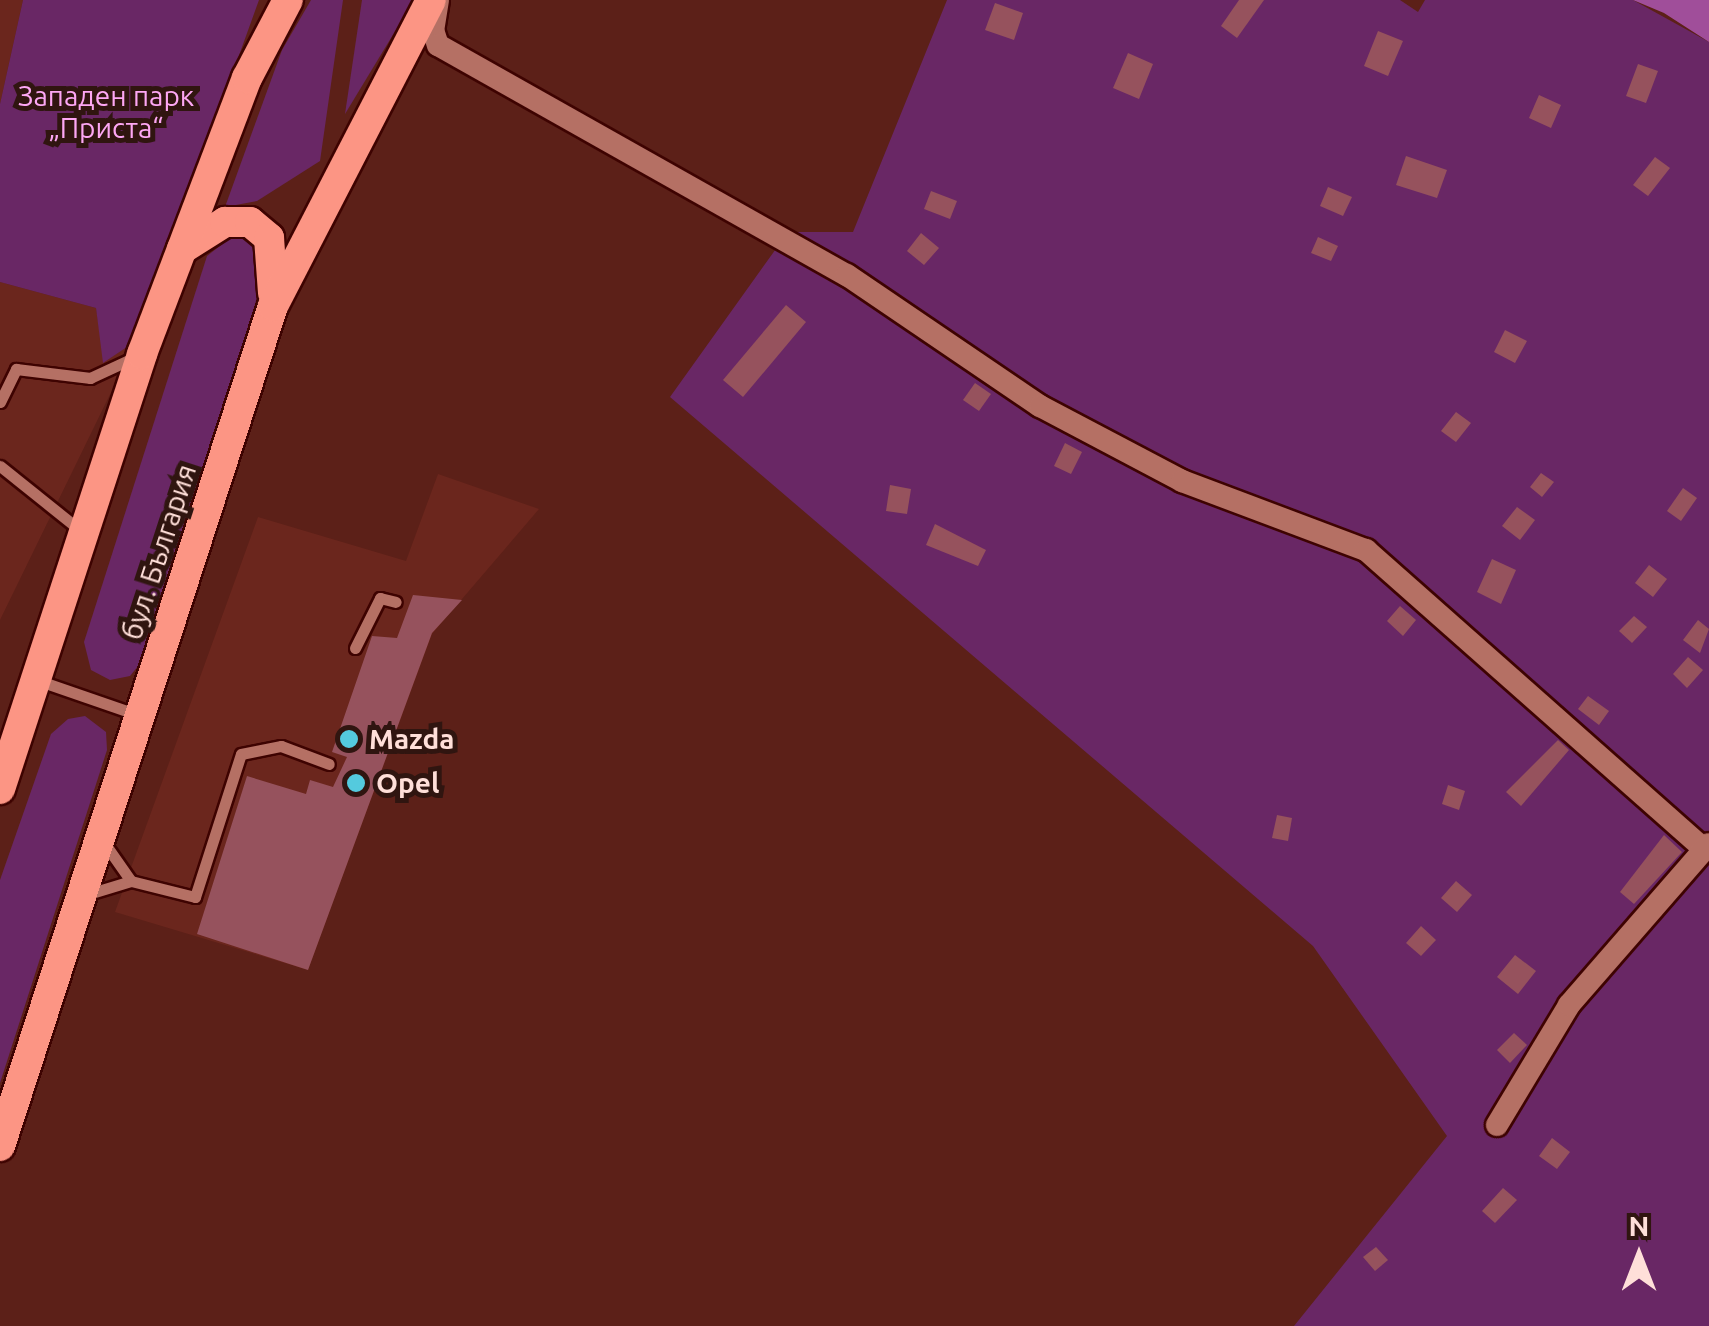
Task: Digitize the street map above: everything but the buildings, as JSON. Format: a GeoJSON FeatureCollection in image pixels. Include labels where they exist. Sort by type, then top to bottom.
{"type":"FeatureCollection","features":[{"type":"Feature","properties":{"kind":"highway"},"geometry":{"type":"LineString","coordinates":[[0,789],[6,759],[142,354],[247,78],[272,0]]}},
{"type":"Feature","properties":{"kind":"highway"},"geometry":{"type":"LineString","coordinates":[[247,78],[288,0]]}},
{"type":"Feature","properties":{"kind":"highway","name":"бул. България"},"geometry":{"type":"LineString","coordinates":[[0,1146],[273,306],[390,71],[434,0]]}},
{"type":"Feature","properties":{"kind":"highway"},"geometry":{"type":"LineString","coordinates":[[182,249],[225,222],[261,228],[273,255],[273,306]]}},
{"type":"Feature","properties":{"kind":"street"},"geometry":{"type":"LineString","coordinates":[[434,0],[433,30],[438,45],[847,275],[1040,406],[1182,481],[1366,550],[1707,847],[1568,1006],[1497,1125]]}},
{"type":"Feature","properties":{"kind":"street"},"geometry":{"type":"LineString","coordinates":[[390,71],[438,45]]}},
{"type":"Feature","properties":{"kind":"lane"},"geometry":{"type":"LineString","coordinates":[[0,402],[16,370],[90,378],[142,354]]}},
{"type":"Feature","properties":{"kind":"lane"},"geometry":{"type":"LineString","coordinates":[[0,466],[81,531]]}},
{"type":"Feature","properties":{"kind":"lane"},"geometry":{"type":"LineString","coordinates":[[354,648],[380,598],[396,602]]}},
{"type":"Feature","properties":{"kind":"lane"},"geometry":{"type":"LineString","coordinates":[[33,679],[139,715]]}},
{"type":"Feature","properties":{"kind":"lane"},"geometry":{"type":"LineString","coordinates":[[78,900],[132,881],[195,897],[241,754],[281,746],[329,764]]}},
{"type":"Feature","properties":{"kind":"lane"},"geometry":{"type":"LineString","coordinates":[[100,830],[132,881]]}},
{"type":"Feature","properties":{"kind":"shaded area"},"geometry":{"type":"Polygon","coordinates":[[[0,0],[23,0],[0,104],[0,0]]]}},
{"type":"Feature","properties":{"kind":"shaded area"},"geometry":{"type":"Polygon","coordinates":[[[1633,0],[1709,0],[1709,42],[1664,13],[1633,0]]]}},
{"type":"Feature","properties":{"kind":"shaded area"},"geometry":{"type":"Polygon","coordinates":[[[0,282],[96,308],[104,362],[136,341],[0,620],[0,282]]]}},
{"type":"Feature","properties":{"kind":"shaded area"},"geometry":{"type":"Polygon","coordinates":[[[438,474],[539,509],[432,634],[308,970],[115,912],[258,517],[406,561],[438,474]]]}},
{"type":"Feature","properties":{"kind":"green space","name":"Западен парк „Приста“"},"geometry":{"type":"Polygon","coordinates":[[[23,0],[259,0],[136,341],[103,363],[96,308],[0,282],[0,104],[23,0]]]}},
{"type":"Feature","properties":{"kind":"green space"},"geometry":{"type":"Polygon","coordinates":[[[311,0],[343,0],[320,161],[257,201],[225,207],[282,50],[311,0]]]}},
{"type":"Feature","properties":{"kind":"green space"},"geometry":{"type":"Polygon","coordinates":[[[362,0],[414,0],[345,114],[362,0]]]}},
{"type":"Feature","properties":{"kind":"green space"},"geometry":{"type":"Polygon","coordinates":[[[947,0],[1400,0],[1418,12],[1425,0],[1633,0],[1709,42],[1709,1326],[1294,1326],[1447,1136],[1313,946],[670,397],[788,232],[853,232],[947,0]]]}},
{"type":"Feature","properties":{"kind":"green space"},"geometry":{"type":"Polygon","coordinates":[[[235,234],[253,239],[265,273],[143,660],[130,676],[110,680],[91,670],[84,642],[207,256],[235,234]]]}},
{"type":"Feature","properties":{"kind":"green space"},"geometry":{"type":"Polygon","coordinates":[[[85,716],[106,732],[107,750],[0,1083],[0,880],[51,734],[68,719],[85,716]]]}},
{"type":"Feature","properties":{"kind":"place","name":"Mazda"},"geometry":{"type":"Point","coordinates":[349,739]}},
{"type":"Feature","properties":{"kind":"place","name":"Opel"},"geometry":{"type":"Point","coordinates":[356,783]}}]}
